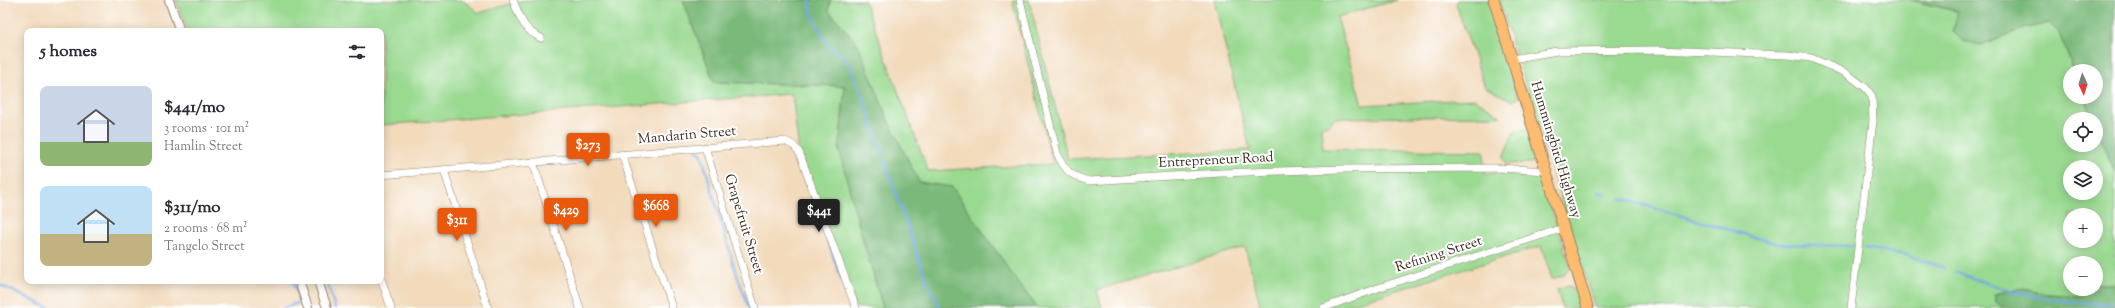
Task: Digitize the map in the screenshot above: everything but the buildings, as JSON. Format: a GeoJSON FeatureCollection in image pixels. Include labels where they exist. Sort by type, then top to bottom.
{"type":"FeatureCollection","features":[{"type":"Feature","properties":{"kind":"main road","name":"Hummingbird Highway"},"geometry":{"type":"LineString","coordinates":[[1494,0],[1588,308]]}},
{"type":"Feature","properties":{"kind":"street"},"geometry":{"type":"LineString","coordinates":[[169,0],[179,28]]}},
{"type":"Feature","properties":{"kind":"street"},"geometry":{"type":"LineString","coordinates":[[513,0],[522,23],[530,33],[541,38]]}},
{"type":"Feature","properties":{"kind":"street","name":"Entrepreneur Road"},"geometry":{"type":"LineString","coordinates":[[1020,0],[1056,153],[1064,168],[1075,177],[1088,181],[1221,173],[1348,169],[1498,168],[1547,172]]}},
{"type":"Feature","properties":{"kind":"street"},"geometry":{"type":"LineString","coordinates":[[1512,58],[1557,51],[1660,50],[1765,53],[1810,58],[1846,73],[1857,81],[1872,96],[1873,121],[1851,308]]}},
{"type":"Feature","properties":{"kind":"street","name":"Mandarin Street"},"geometry":{"type":"LineString","coordinates":[[384,176],[785,141],[794,145],[799,152],[856,308]]}},
{"type":"Feature","properties":{"kind":"street","name":"Grapefruit Street"},"geometry":{"type":"LineString","coordinates":[[705,147],[755,308]]}},
{"type":"Feature","properties":{"kind":"street"},"geometry":{"type":"LineString","coordinates":[[622,154],[672,308]]}},
{"type":"Feature","properties":{"kind":"street"},"geometry":{"type":"LineString","coordinates":[[533,162],[580,308]]}},
{"type":"Feature","properties":{"kind":"street"},"geometry":{"type":"LineString","coordinates":[[444,170],[488,308]]}},
{"type":"Feature","properties":{"kind":"street","name":"Refining Street"},"geometry":{"type":"LineString","coordinates":[[1323,308],[1381,287],[1564,228]]}},
{"type":"Feature","properties":{"kind":"street"},"geometry":{"type":"LineString","coordinates":[[300,284],[308,308]]}},
{"type":"Feature","properties":{"kind":"street"},"geometry":{"type":"LineString","coordinates":[[319,284],[327,308]]}},
{"type":"Feature","properties":{"kind":"street"},"geometry":{"type":"LineString","coordinates":[[383,284],[391,308]]}},
{"type":"Feature","properties":{"kind":"green space"},"geometry":{"type":"Polygon","coordinates":[[[176,0],[462,0],[479,13],[523,0],[683,0],[714,82],[845,86],[839,150],[883,308],[856,308],[799,152],[792,94],[384,125],[384,28],[187,28],[176,0]]]}},
{"type":"Feature","properties":{"kind":"green space"},"geometry":{"type":"Polygon","coordinates":[[[683,0],[830,0],[829,11],[858,44],[888,120],[919,182],[952,187],[1019,284],[1038,308],[883,308],[839,150],[845,86],[714,82],[683,0]]]}},
{"type":"Feature","properties":{"kind":"green space"},"geometry":{"type":"Polygon","coordinates":[[[830,0],[864,0],[928,171],[1053,164],[1012,0],[1029,0],[1068,159],[1250,150],[1214,0],[1397,0],[1337,17],[1362,105],[1475,99],[1501,116],[1335,118],[1329,125],[1321,127],[1323,149],[1484,151],[1485,173],[1532,174],[1543,180],[1570,267],[1564,275],[1552,279],[1541,246],[1338,308],[1261,308],[1245,247],[1097,290],[1102,308],[1038,308],[1019,284],[952,187],[919,182],[829,11],[830,0]]]}},
{"type":"Feature","properties":{"kind":"green space"},"geometry":{"type":"Polygon","coordinates":[[[1458,0],[1488,0],[1518,98],[1513,101],[1485,87],[1456,4],[1458,0]]]}},
{"type":"Feature","properties":{"kind":"green space"},"geometry":{"type":"Polygon","coordinates":[[[1499,0],[1909,0],[2027,28],[2049,23],[2059,33],[2071,64],[2063,64],[2063,104],[2088,104],[2090,112],[2063,112],[2063,152],[2103,152],[2103,144],[2115,174],[2115,284],[2103,284],[2103,256],[2063,256],[2063,295],[2046,294],[2019,288],[1995,294],[1996,302],[2004,308],[1595,308],[1499,0]]]}},
{"type":"Feature","properties":{"kind":"green space"},"geometry":{"type":"Polygon","coordinates":[[[1909,0],[2115,0],[2115,174],[2103,144],[2103,112],[2090,112],[2088,104],[2103,104],[2103,64],[2071,64],[2059,33],[2049,23],[2027,28],[1980,45],[1963,41],[1953,32],[1958,11],[1909,0]]]}},
{"type":"Feature","properties":{"kind":"green space"},"geometry":{"type":"Polygon","coordinates":[[[1524,129],[1528,130],[1537,159],[1531,163],[1506,164],[1503,157],[1514,131],[1524,129]]]}},
{"type":"Feature","properties":{"kind":"green space"},"geometry":{"type":"Polygon","coordinates":[[[2103,284],[2115,284],[2115,308],[2004,308],[1996,302],[1995,294],[2019,288],[2063,296],[2103,296],[2103,284]]]}},
{"type":"Feature","properties":{"kind":"green space"},"geometry":{"type":"Polygon","coordinates":[[[1569,286],[1579,295],[1583,308],[1562,308],[1557,289],[1569,286]]]}},
{"type":"Feature","properties":{"kind":"waterway"},"geometry":{"type":"LineString","coordinates":[[810,0],[812,15],[827,43],[849,63],[883,154]]}},
{"type":"Feature","properties":{"kind":"waterway"},"geometry":{"type":"LineString","coordinates":[[789,147],[799,162],[852,308]]}},
{"type":"Feature","properties":{"kind":"waterway"},"geometry":{"type":"LineString","coordinates":[[697,151],[701,153],[734,266],[749,308]]}},
{"type":"Feature","properties":{"kind":"waterway"},"geometry":{"type":"LineString","coordinates":[[885,162],[926,279],[940,308]]}},
{"type":"Feature","properties":{"kind":"waterway"},"geometry":{"type":"LineString","coordinates":[[1598,192],[1606,194]]}},
{"type":"Feature","properties":{"kind":"waterway"},"geometry":{"type":"LineString","coordinates":[[1620,198],[1778,244],[1853,246]]}},
{"type":"Feature","properties":{"kind":"waterway"},"geometry":{"type":"LineString","coordinates":[[1865,248],[1907,255],[1944,268]]}},
{"type":"Feature","properties":{"kind":"waterway"},"geometry":{"type":"LineString","coordinates":[[1955,272],[2015,292],[2053,300],[2115,303]]}},
{"type":"Feature","properties":{"kind":"waterway"},"geometry":{"type":"LineString","coordinates":[[284,308],[300,302],[294,284]]}},
{"type":"Feature","properties":{"kind":"waterway"},"geometry":{"type":"LineString","coordinates":[[328,284],[335,308]]}},
{"type":"Feature","properties":{"kind":"waterway"},"geometry":{"type":"LineString","coordinates":[[0,285],[49,308]]}}]}
